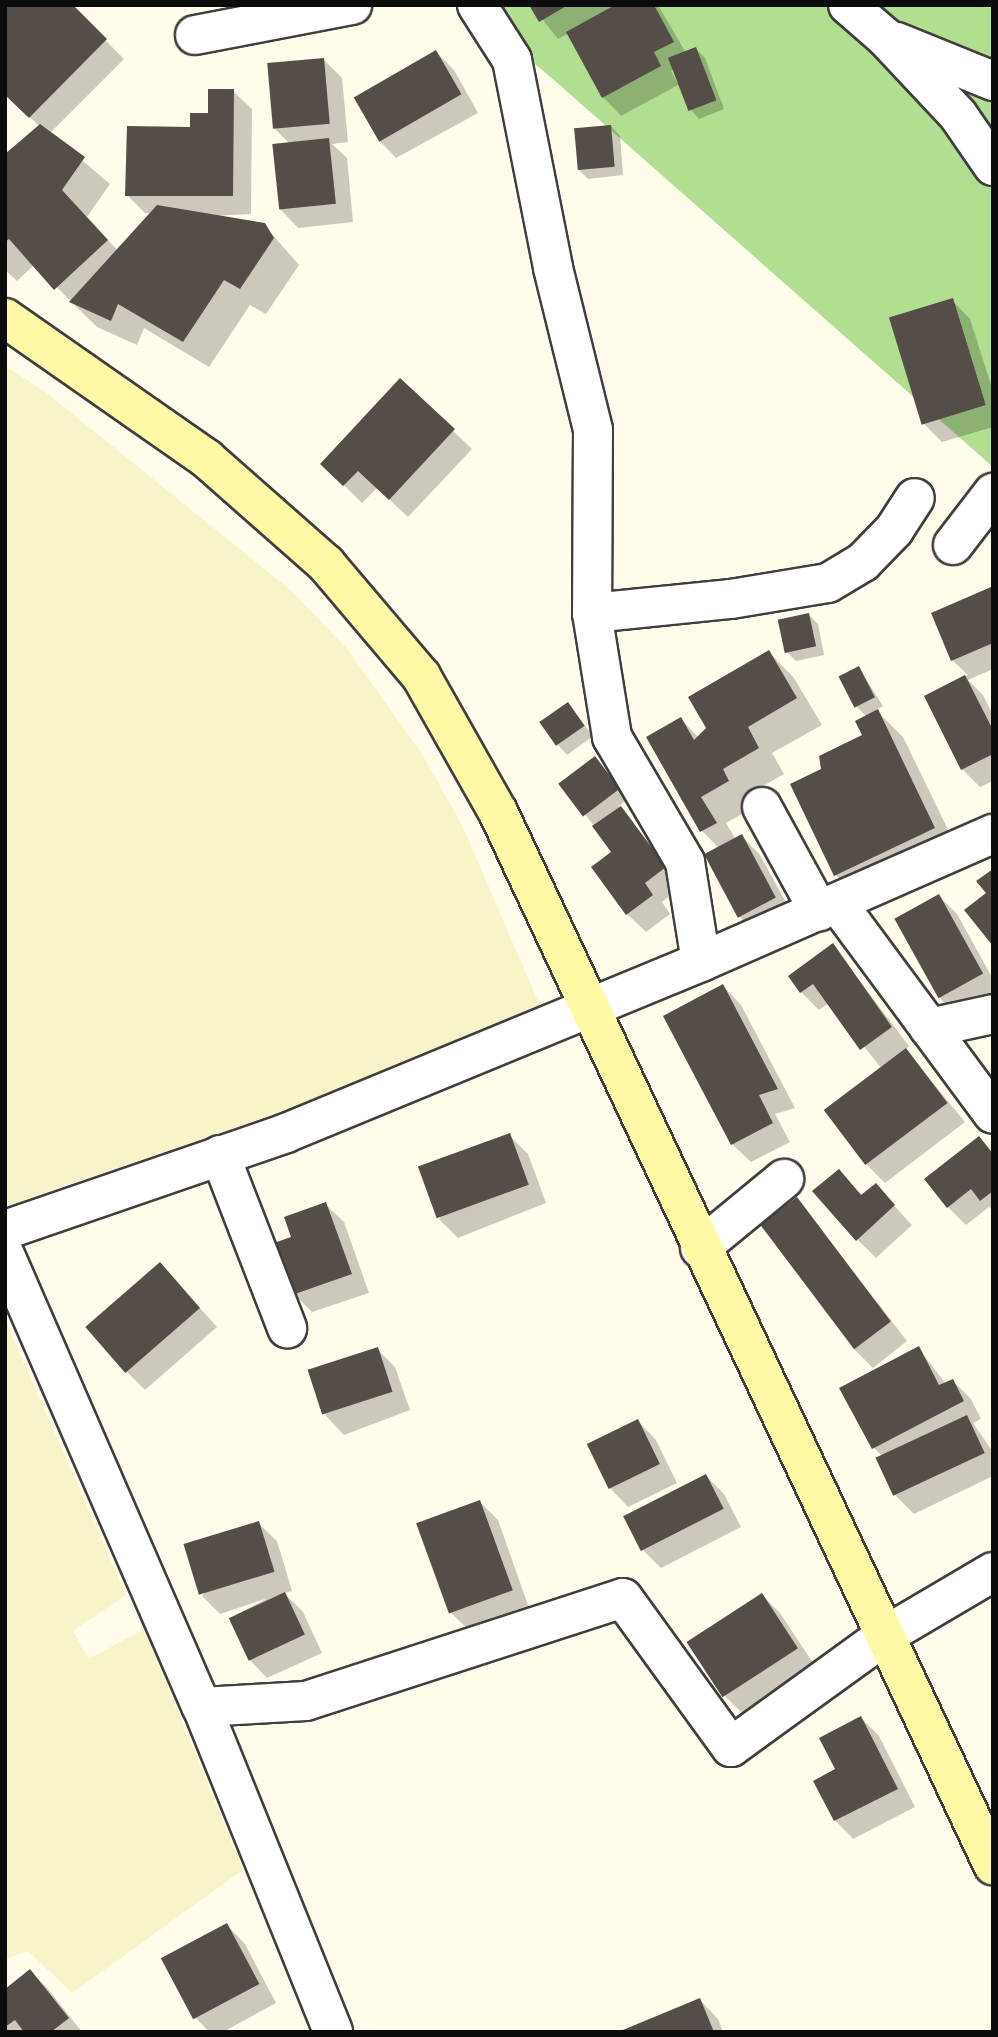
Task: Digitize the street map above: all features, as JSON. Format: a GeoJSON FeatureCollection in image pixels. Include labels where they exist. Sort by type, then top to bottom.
{"type":"FeatureCollection","features":[{"type":"Feature","properties":{"kind":"street"},"geometry":{"type":"LineString","coordinates":[[195,35],[352,5]]}},
{"type":"Feature","properties":{"kind":"street"},"geometry":{"type":"LineString","coordinates":[[477,5],[512,60],[553,268],[593,430],[592,613],[612,737],[685,862],[701,962]]}},
{"type":"Feature","properties":{"kind":"street"},"geometry":{"type":"LineString","coordinates":[[848,5],[885,37],[958,115],[993,166]]}},
{"type":"Feature","properties":{"kind":"street"},"geometry":{"type":"LineString","coordinates":[[885,37],[993,81]]}},
{"type":"Feature","properties":{"kind":"street"},"geometry":{"type":"LineString","coordinates":[[5,318],[207,459],[326,564],[421,676],[498,811],[700,1248],[993,1865]]}},
{"type":"Feature","properties":{"kind":"street"},"geometry":{"type":"LineString","coordinates":[[953,545],[993,493]]}},
{"type":"Feature","properties":{"kind":"street"},"geometry":{"type":"LineString","coordinates":[[592,613],[731,599],[828,583],[863,562],[894,530],[915,498]]}},
{"type":"Feature","properties":{"kind":"street"},"geometry":{"type":"LineString","coordinates":[[762,807],[828,906],[929,1028],[993,1114]]}},
{"type":"Feature","properties":{"kind":"street"},"geometry":{"type":"LineString","coordinates":[[5,1230],[220,1156],[589,1009],[993,834]]}},
{"type":"Feature","properties":{"kind":"street"},"geometry":{"type":"LineString","coordinates":[[929,1028],[993,1014]]}},
{"type":"Feature","properties":{"kind":"street"},"geometry":{"type":"LineString","coordinates":[[220,1156],[287,1328]]}},
{"type":"Feature","properties":{"kind":"street"},"geometry":{"type":"LineString","coordinates":[[700,1248],[784,1179]]}},
{"type":"Feature","properties":{"kind":"street"},"geometry":{"type":"LineString","coordinates":[[5,1255],[202,1707],[333,2032]]}},
{"type":"Feature","properties":{"kind":"street"},"geometry":{"type":"LineString","coordinates":[[202,1707],[306,1701],[623,1598],[731,1746],[886,1635],[993,1572]]}},
{"type":"Feature","properties":{"kind":"shaded area"},"geometry":{"type":"Polygon","coordinates":[[[5,366],[43,390],[293,592],[349,651],[422,754],[463,827],[540,1006],[348,1089],[5,1206],[5,366]]]}},
{"type":"Feature","properties":{"kind":"shaded area"},"geometry":{"type":"Polygon","coordinates":[[[5,1320],[126,1595],[73,1631],[89,1659],[144,1629],[243,1870],[72,1993],[28,1951],[5,1959],[5,1320]]]}},
{"type":"Feature","properties":{"kind":"green space"},"geometry":{"type":"Polygon","coordinates":[[[460,5],[993,5],[993,467],[546,73],[460,5]]]}},
{"type":"Feature","properties":{"kind":"building"},"geometry":{"type":"Polygon","coordinates":[[[9,5],[73,5],[107,39],[29,118],[5,95],[5,9],[9,5]]]}},
{"type":"Feature","properties":{"kind":"building"},"geometry":{"type":"Polygon","coordinates":[[[529,5],[568,5],[539,22],[529,5]]]}},
{"type":"Feature","properties":{"kind":"building"},"geometry":{"type":"Polygon","coordinates":[[[615,5],[654,5],[674,42],[654,52],[661,66],[602,98],[566,32],[615,5]]]}},
{"type":"Feature","properties":{"kind":"building"},"geometry":{"type":"Polygon","coordinates":[[[696,47],[716,100],[688,111],[668,58],[696,47]]]}},
{"type":"Feature","properties":{"kind":"building"},"geometry":{"type":"Polygon","coordinates":[[[436,50],[462,94],[379,142],[354,98],[436,50]]]}},
{"type":"Feature","properties":{"kind":"building"},"geometry":{"type":"Polygon","coordinates":[[[324,58],[330,124],[273,129],[267,63],[324,58]]]}},
{"type":"Feature","properties":{"kind":"building"},"geometry":{"type":"Polygon","coordinates":[[[208,89],[234,89],[233,196],[125,196],[127,126],[190,127],[190,113],[208,113],[208,89]]]}},
{"type":"Feature","properties":{"kind":"building"},"geometry":{"type":"Polygon","coordinates":[[[40,124],[85,157],[62,190],[108,240],[54,290],[9,239],[5,242],[5,154],[40,124]]]}},
{"type":"Feature","properties":{"kind":"building"},"geometry":{"type":"Polygon","coordinates":[[[611,125],[615,167],[578,170],[574,128],[611,125]]]}},
{"type":"Feature","properties":{"kind":"building"},"geometry":{"type":"Polygon","coordinates":[[[329,138],[336,204],[279,210],[272,144],[329,138]]]}},
{"type":"Feature","properties":{"kind":"building"},"geometry":{"type":"Polygon","coordinates":[[[157,205],[265,223],[274,238],[240,289],[224,280],[183,342],[118,304],[111,321],[69,302],[157,205]]]}},
{"type":"Feature","properties":{"kind":"building"},"geometry":{"type":"Polygon","coordinates":[[[953,298],[986,405],[922,425],[889,318],[953,298]]]}},
{"type":"Feature","properties":{"kind":"building"},"geometry":{"type":"Polygon","coordinates":[[[400,378],[455,429],[389,500],[358,471],[343,486],[320,464],[400,378]]]}},
{"type":"Feature","properties":{"kind":"building"},"geometry":{"type":"Polygon","coordinates":[[[991,587],[993,643],[951,661],[931,613],[991,587]]]}},
{"type":"Feature","properties":{"kind":"building"},"geometry":{"type":"Polygon","coordinates":[[[809,613],[816,646],[785,653],[778,620],[809,613]]]}},
{"type":"Feature","properties":{"kind":"building"},"geometry":{"type":"Polygon","coordinates":[[[769,650],[797,698],[748,727],[759,748],[723,769],[729,781],[701,797],[717,823],[700,832],[646,737],[681,717],[694,740],[706,728],[688,697],[769,650]]]}},
{"type":"Feature","properties":{"kind":"building"},"geometry":{"type":"Polygon","coordinates":[[[859,666],[875,697],[854,708],[839,676],[859,666]]]}},
{"type":"Feature","properties":{"kind":"building"},"geometry":{"type":"Polygon","coordinates":[[[965,675],[993,730],[993,754],[961,770],[924,696],[965,675]]]}},
{"type":"Feature","properties":{"kind":"building"},"geometry":{"type":"Polygon","coordinates":[[[568,702],[585,726],[556,746],[539,722],[568,702]]]}},
{"type":"Feature","properties":{"kind":"building"},"geometry":{"type":"Polygon","coordinates":[[[878,709],[935,828],[834,876],[790,784],[821,769],[819,756],[862,735],[855,721],[878,709]]]}},
{"type":"Feature","properties":{"kind":"building"},"geometry":{"type":"Polygon","coordinates":[[[595,756],[620,789],[583,816],[558,784],[595,756]]]}},
{"type":"Feature","properties":{"kind":"building"},"geometry":{"type":"Polygon","coordinates":[[[621,806],[666,867],[645,883],[653,895],[626,915],[591,867],[611,852],[592,826],[621,806]]]}},
{"type":"Feature","properties":{"kind":"building"},"geometry":{"type":"Polygon","coordinates":[[[742,834],[776,898],[738,918],[704,854],[742,834]]]}},
{"type":"Feature","properties":{"kind":"building"},"geometry":{"type":"Polygon","coordinates":[[[993,869],[993,946],[964,910],[986,893],[976,881],[993,869]]]}},
{"type":"Feature","properties":{"kind":"building"},"geometry":{"type":"Polygon","coordinates":[[[939,894],[983,974],[939,998],[894,919],[939,894]]]}},
{"type":"Feature","properties":{"kind":"building"},"geometry":{"type":"Polygon","coordinates":[[[833,943],[892,1027],[860,1050],[813,984],[800,993],[788,976],[833,943]]]}},
{"type":"Feature","properties":{"kind":"building"},"geometry":{"type":"Polygon","coordinates":[[[723,984],[778,1089],[759,1095],[773,1123],[731,1145],[663,1016],[723,984]]]}},
{"type":"Feature","properties":{"kind":"building"},"geometry":{"type":"Polygon","coordinates":[[[906,1048],[948,1103],[865,1165],[824,1110],[906,1048]]]}},
{"type":"Feature","properties":{"kind":"building"},"geometry":{"type":"Polygon","coordinates":[[[510,1133],[529,1185],[437,1218],[418,1167],[510,1133]]]}},
{"type":"Feature","properties":{"kind":"building"},"geometry":{"type":"Polygon","coordinates":[[[979,1136],[993,1154],[993,1191],[980,1201],[971,1189],[947,1208],[924,1179],[979,1136]]]}},
{"type":"Feature","properties":{"kind":"building"},"geometry":{"type":"Polygon","coordinates":[[[839,1169],[861,1195],[876,1183],[895,1205],[856,1241],[812,1191],[839,1169]]]}},
{"type":"Feature","properties":{"kind":"building"},"geometry":{"type":"Polygon","coordinates":[[[797,1197],[891,1322],[854,1349],[760,1225],[797,1197]]]}},
{"type":"Feature","properties":{"kind":"building"},"geometry":{"type":"Polygon","coordinates":[[[326,1202],[352,1274],[292,1295],[274,1243],[291,1237],[284,1217],[326,1202]]]}},
{"type":"Feature","properties":{"kind":"building"},"geometry":{"type":"Polygon","coordinates":[[[160,1262],[200,1308],[125,1373],[85,1327],[160,1262]]]}},
{"type":"Feature","properties":{"kind":"building"},"geometry":{"type":"Polygon","coordinates":[[[919,1346],[939,1385],[953,1379],[964,1401],[872,1449],[839,1388],[919,1346]]]}},
{"type":"Feature","properties":{"kind":"building"},"geometry":{"type":"Polygon","coordinates":[[[378,1347],[393,1392],[322,1415],[308,1370],[378,1347]]]}},
{"type":"Feature","properties":{"kind":"building"},"geometry":{"type":"Polygon","coordinates":[[[967,1415],[985,1453],[893,1496],[875,1458],[967,1415]]]}},
{"type":"Feature","properties":{"kind":"building"},"geometry":{"type":"Polygon","coordinates":[[[638,1419],[660,1464],[609,1489],[587,1444],[638,1419]]]}},
{"type":"Feature","properties":{"kind":"building"},"geometry":{"type":"Polygon","coordinates":[[[706,1474],[724,1509],[641,1551],[623,1516],[706,1474]]]}},
{"type":"Feature","properties":{"kind":"building"},"geometry":{"type":"Polygon","coordinates":[[[480,1500],[513,1590],[449,1613],[416,1523],[480,1500]]]}},
{"type":"Feature","properties":{"kind":"building"},"geometry":{"type":"Polygon","coordinates":[[[259,1521],[274,1572],[199,1595],[183,1544],[259,1521]]]}},
{"type":"Feature","properties":{"kind":"building"},"geometry":{"type":"Polygon","coordinates":[[[285,1592],[305,1635],[249,1661],[229,1618],[285,1592]]]}},
{"type":"Feature","properties":{"kind":"building"},"geometry":{"type":"Polygon","coordinates":[[[762,1593],[798,1648],[722,1697],[687,1642],[762,1593]]]}},
{"type":"Feature","properties":{"kind":"building"},"geometry":{"type":"Polygon","coordinates":[[[861,1716],[898,1789],[834,1821],[813,1781],[835,1769],[819,1738],[861,1716]]]}},
{"type":"Feature","properties":{"kind":"building"},"geometry":{"type":"Polygon","coordinates":[[[227,1923],[259,1984],[193,2019],[161,1958],[227,1923]]]}},
{"type":"Feature","properties":{"kind":"building"},"geometry":{"type":"Polygon","coordinates":[[[30,1969],[69,2018],[51,2032],[24,2032],[15,2020],[5,2027],[5,1989],[30,1969]]]}},
{"type":"Feature","properties":{"kind":"building"},"geometry":{"type":"Polygon","coordinates":[[[700,1998],[714,2032],[618,2032],[700,1998]]]}}]}
